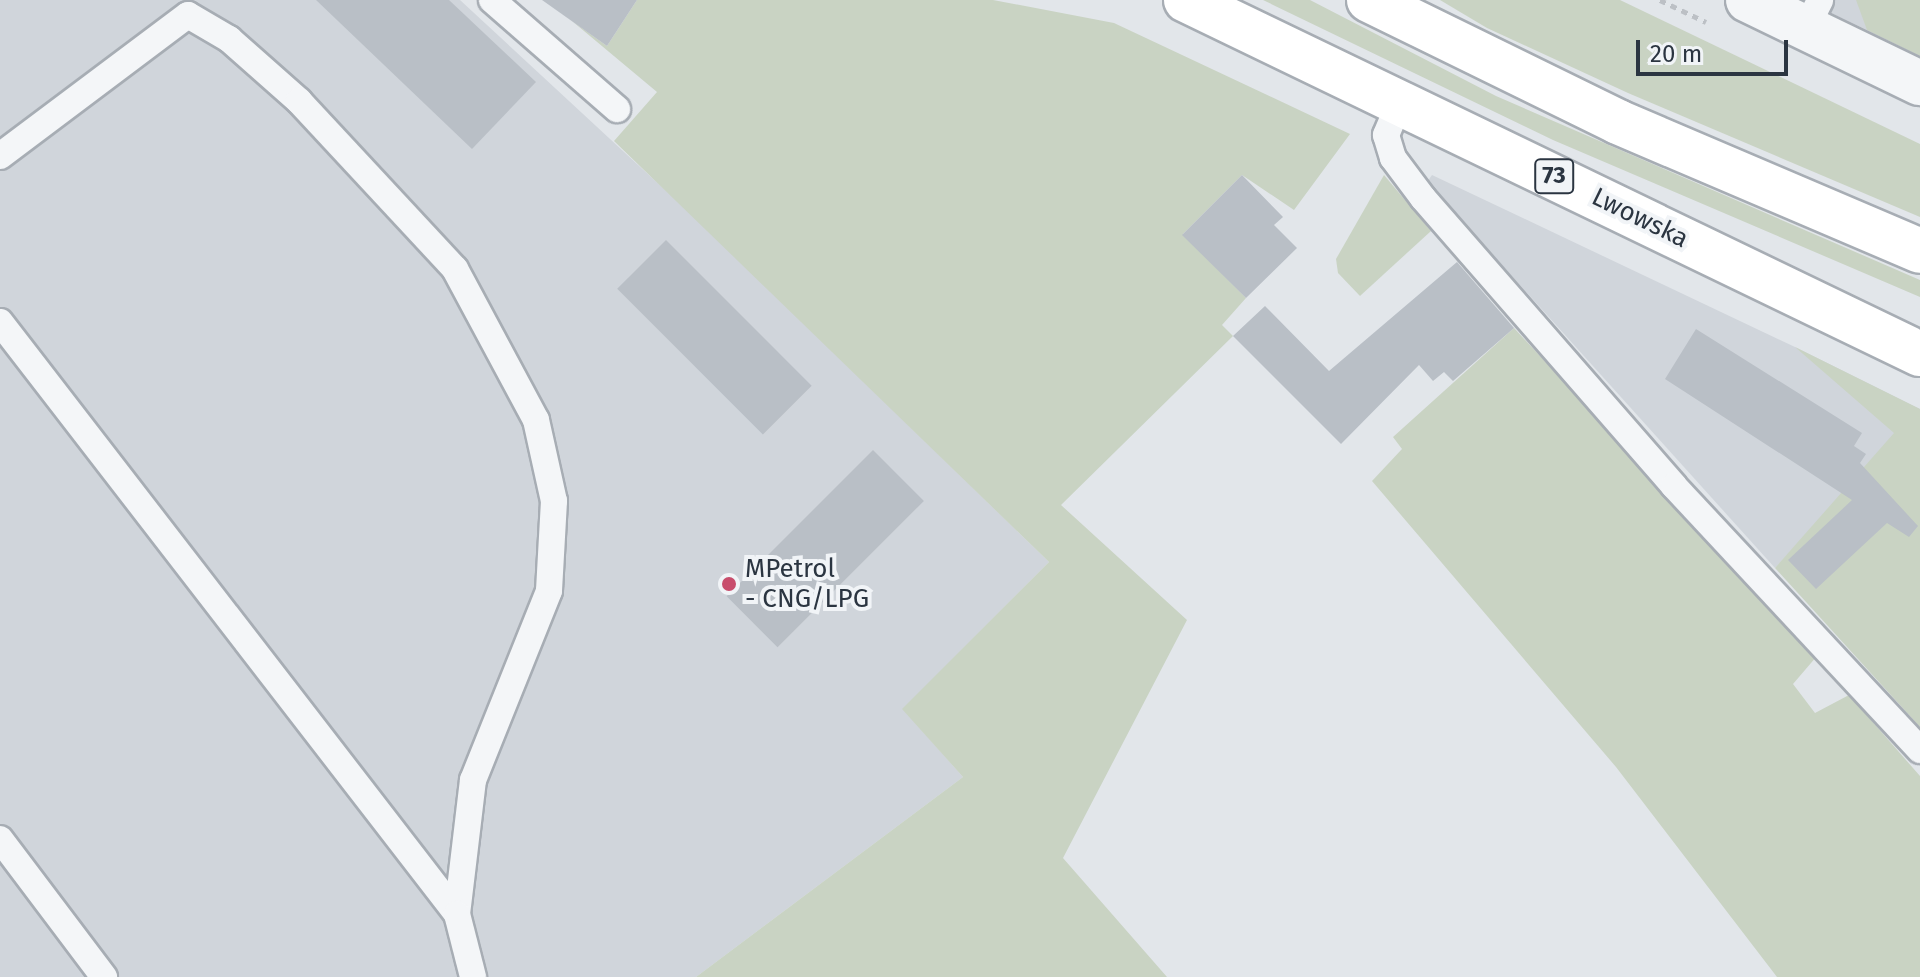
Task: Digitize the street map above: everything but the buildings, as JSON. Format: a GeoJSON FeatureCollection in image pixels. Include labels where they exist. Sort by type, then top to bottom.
{"type":"FeatureCollection","features":[{"type":"Feature","properties":{"kind":"main road","name":"Lwowska"},"geometry":{"type":"LineString","coordinates":[[1186,0],[1920,354]]}},
{"type":"Feature","properties":{"kind":"main road"},"geometry":{"type":"LineString","coordinates":[[1369,0],[1618,122],[1920,251]]}},
{"type":"Feature","properties":{"kind":"street"},"geometry":{"type":"LineString","coordinates":[[1748,0],[1813,14],[1920,83]]}},
{"type":"Feature","properties":{"kind":"lane"},"geometry":{"type":"LineString","coordinates":[[492,0],[617,109]]}},
{"type":"Feature","properties":{"kind":"lane"},"geometry":{"type":"LineString","coordinates":[[0,156],[188,7],[299,101],[455,269],[536,420],[554,501],[549,591],[473,780],[457,914],[473,977]]}},
{"type":"Feature","properties":{"kind":"lane"},"geometry":{"type":"LineString","coordinates":[[1400,102],[1386,135],[1393,158],[1423,198],[1674,486],[1920,750]]}},
{"type":"Feature","properties":{"kind":"lane"},"geometry":{"type":"LineString","coordinates":[[0,322],[457,914]]}},
{"type":"Feature","properties":{"kind":"lane"},"geometry":{"type":"LineString","coordinates":[[0,839],[104,977]]}},
{"type":"Feature","properties":{"kind":"shaded area"},"geometry":{"type":"Polygon","coordinates":[[[0,0],[460,0],[691,214],[1049,562],[903,709],[963,777],[696,977],[0,977],[0,0]]]}},
{"type":"Feature","properties":{"kind":"shaded area"},"geometry":{"type":"Polygon","coordinates":[[[1804,0],[1920,0],[1920,56],[1867,30],[1804,0]]]}},
{"type":"Feature","properties":{"kind":"shaded area"},"geometry":{"type":"Polygon","coordinates":[[[1432,175],[1920,409],[1775,568],[1427,182],[1432,175]]]}},
{"type":"Feature","properties":{"kind":"green space"},"geometry":{"type":"Polygon","coordinates":[[[637,0],[993,0],[1114,23],[1350,134],[1294,210],[1242,175],[1183,234],[1246,298],[1222,325],[1233,336],[1061,505],[1187,620],[1063,858],[1167,977],[696,977],[963,777],[902,709],[1049,562],[614,141],[657,92],[572,21],[607,46],[637,0]]]}},
{"type":"Feature","properties":{"kind":"green space"},"geometry":{"type":"Polygon","coordinates":[[[1263,0],[1310,0],[1496,96],[1920,280],[1920,297],[1553,140],[1263,0]]]}},
{"type":"Feature","properties":{"kind":"green space"},"geometry":{"type":"Polygon","coordinates":[[[1440,0],[1620,0],[1920,144],[1920,217],[1628,93],[1487,28],[1440,0]]]}},
{"type":"Feature","properties":{"kind":"green space"},"geometry":{"type":"Polygon","coordinates":[[[1856,0],[1920,0],[1920,56],[1867,30],[1856,0]]]}},
{"type":"Feature","properties":{"kind":"green space"},"geometry":{"type":"Polygon","coordinates":[[[1384,175],[1431,231],[1360,296],[1338,273],[1336,259],[1384,175]]]}},
{"type":"Feature","properties":{"kind":"green space"},"geometry":{"type":"Polygon","coordinates":[[[1514,328],[1811,648],[1817,656],[1793,684],[1815,713],[1849,695],[1920,776],[1920,977],[1777,977],[1616,767],[1372,481],[1402,449],[1393,437],[1514,328]]]}},
{"type":"Feature","properties":{"kind":"green space"},"geometry":{"type":"Polygon","coordinates":[[[1795,347],[1920,409],[1920,727],[1775,568],[1894,433],[1795,347]]]}},
{"type":"Feature","properties":{"kind":"place","name":"MPetrol - CNG/LPG"},"geometry":{"type":"Point","coordinates":[729,584]}}]}
